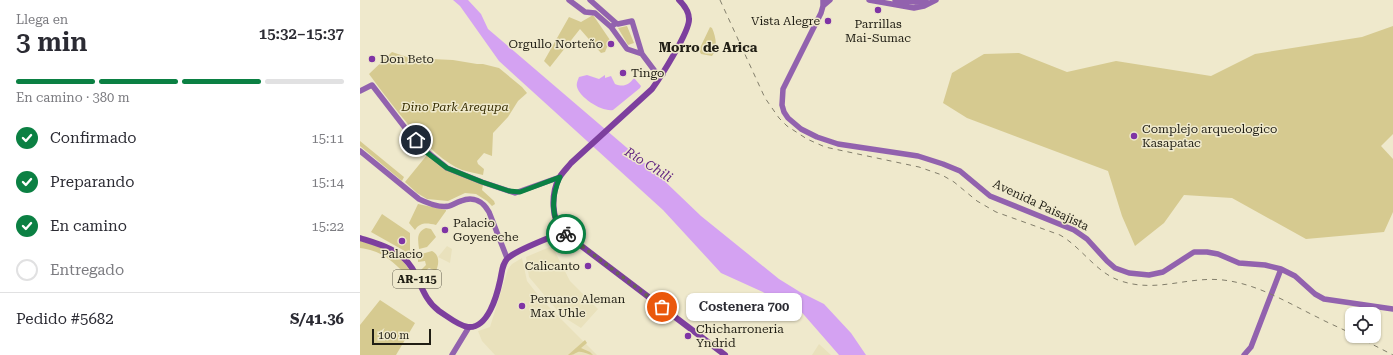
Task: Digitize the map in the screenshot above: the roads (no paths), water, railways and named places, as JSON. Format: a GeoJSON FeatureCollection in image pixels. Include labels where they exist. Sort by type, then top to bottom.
{"type":"FeatureCollection","features":[{"type":"Feature","properties":{"kind":"main road"},"geometry":{"type":"LineString","coordinates":[[569,0],[585,12],[595,13],[613,25],[632,21],[642,54],[657,74],[663,74]]}},
{"type":"Feature","properties":{"kind":"main road"},"geometry":{"type":"LineString","coordinates":[[590,0],[613,25],[627,50],[642,54]]}},
{"type":"Feature","properties":{"kind":"main road"},"geometry":{"type":"LineString","coordinates":[[679,0],[687,12],[690,21],[684,36],[663,74],[652,89],[571,163],[560,177],[554,190],[553,205],[557,224],[563,232],[724,355]]}},
{"type":"Feature","properties":{"kind":"main road","name":"Avenida Paisajista"},"geometry":{"type":"LineString","coordinates":[[830,0],[823,3],[812,33],[783,89],[782,105],[784,112],[788,118],[801,129],[817,137],[838,144],[918,156],[960,171],[990,196],[1074,230],[1087,238],[1115,268],[1129,273],[1149,275],[1163,272],[1194,252],[1207,252],[1218,254],[1239,263],[1264,265],[1281,269],[1295,276],[1315,294],[1324,299],[1393,309]]}},
{"type":"Feature","properties":{"kind":"main road"},"geometry":{"type":"LineString","coordinates":[[869,0],[914,8],[924,6],[936,0]]}},
{"type":"Feature","properties":{"kind":"main road"},"geometry":{"type":"LineString","coordinates":[[895,0],[915,2],[926,0]]}},
{"type":"Feature","properties":{"kind":"main road"},"geometry":{"type":"LineString","coordinates":[[592,13],[597,6]]}},
{"type":"Feature","properties":{"kind":"main road"},"geometry":{"type":"LineString","coordinates":[[360,91],[372,85],[426,152],[447,168],[482,182],[515,192],[560,177]]}},
{"type":"Feature","properties":{"kind":"main road"},"geometry":{"type":"LineString","coordinates":[[360,151],[419,199],[428,204],[450,206],[466,199],[481,202],[489,212],[507,258]]}},
{"type":"Feature","properties":{"kind":"main road"},"geometry":{"type":"LineString","coordinates":[[452,355],[469,327],[476,326],[483,322],[488,316],[499,285],[504,263],[507,258],[521,250],[563,232]]}},
{"type":"Feature","properties":{"kind":"main road","name":"AR-115"},"geometry":{"type":"LineString","coordinates":[[360,238],[386,246],[401,255],[412,268],[424,294],[435,307],[462,325],[469,327]]}},
{"type":"Feature","properties":{"kind":"main road"},"geometry":{"type":"LineString","coordinates":[[1244,355],[1251,347],[1281,269]]}},
{"type":"Feature","properties":{"kind":"railway"},"geometry":{"type":"LineString","coordinates":[[720,0],[765,98],[779,118],[787,126],[807,139],[825,147],[919,167],[942,175],[954,182],[977,201],[996,212],[1060,235],[1068,240],[1102,271],[1118,280],[1132,284],[1145,285],[1158,285],[1209,279],[1236,282],[1261,290],[1345,331]]}},
{"type":"Feature","properties":{"kind":"railway"},"geometry":{"type":"LineString","coordinates":[[1370,343],[1393,355]]}},
{"type":"Feature","properties":{"kind":"place","name":"Parrillas Mai-Sumac"},"geometry":{"type":"Point","coordinates":[878,10]}},
{"type":"Feature","properties":{"kind":"place","name":"Vista Alegre"},"geometry":{"type":"Point","coordinates":[828,21]}},
{"type":"Feature","properties":{"kind":"place","name":"Orgullo Norteño"},"geometry":{"type":"Point","coordinates":[611,44]}},
{"type":"Feature","properties":{"kind":"place","name":"Don Beto"},"geometry":{"type":"Point","coordinates":[372,59]}},
{"type":"Feature","properties":{"kind":"place","name":"Tingo"},"geometry":{"type":"Point","coordinates":[623,73]}},
{"type":"Feature","properties":{"kind":"place","name":"Complejo arqueologico Kasapatac"},"geometry":{"type":"Point","coordinates":[1134,136]}},
{"type":"Feature","properties":{"kind":"place","name":"Palacio Goyeneche"},"geometry":{"type":"Point","coordinates":[445,230]}},
{"type":"Feature","properties":{"kind":"place","name":"Palacio"},"geometry":{"type":"Point","coordinates":[402,241]}},
{"type":"Feature","properties":{"kind":"place","name":"Calicanto"},"geometry":{"type":"Point","coordinates":[588,266]}},
{"type":"Feature","properties":{"kind":"place","name":"Peruano Aleman Max Uhle"},"geometry":{"type":"Point","coordinates":[522,306]}},
{"type":"Feature","properties":{"kind":"place","name":"Costenera 700"},"geometry":{"type":"Point","coordinates":[662,307]}},
{"type":"Feature","properties":{"kind":"place","name":"Chicharroneria Yndrid"},"geometry":{"type":"Point","coordinates":[688,336]}},
{"type":"Feature","properties":{"kind":"district","name":"Morro de Arica"},"geometry":{"type":"Point","coordinates":[708,47]}},
{"type":"Feature","properties":{"kind":"park label","name":"Dino Park Arequpa"},"geometry":{"type":"Point","coordinates":[455,107]}},
{"type":"Feature","properties":{"kind":"water label","name":"Río Chili"},"geometry":{"type":"Point","coordinates":[649,164]}}]}
